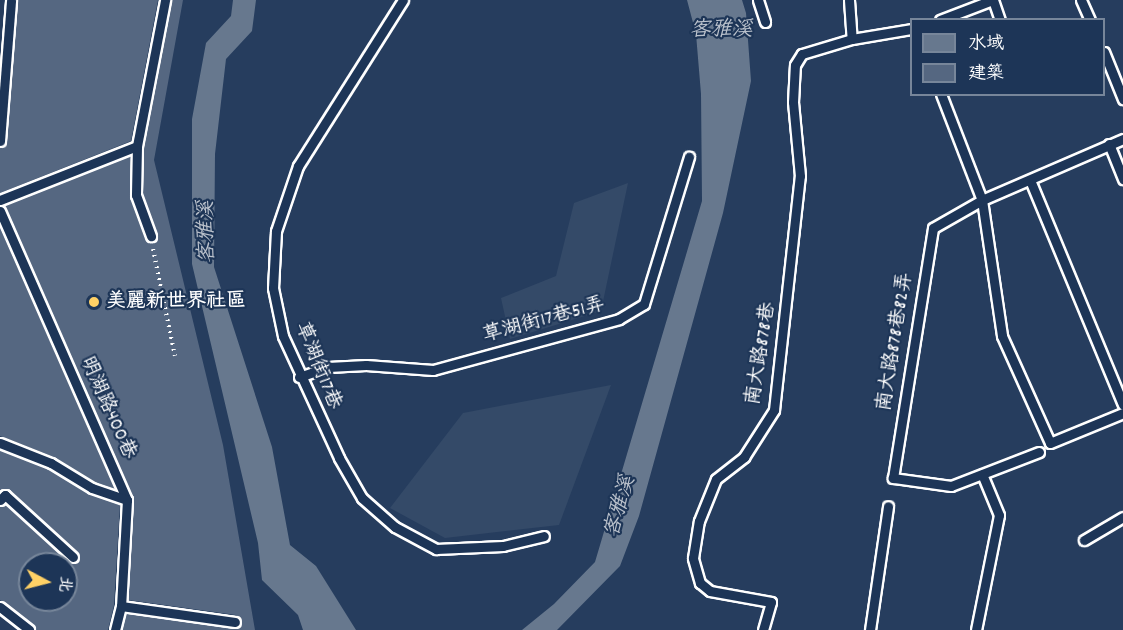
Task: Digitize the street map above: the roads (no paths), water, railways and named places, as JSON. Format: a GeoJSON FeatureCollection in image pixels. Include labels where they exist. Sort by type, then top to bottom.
{"type":"FeatureCollection","features":[{"type":"Feature","properties":{"kind":"lane"},"geometry":{"type":"LineString","coordinates":[[0,141],[2,70],[11,0]]}},
{"type":"Feature","properties":{"kind":"lane"},"geometry":{"type":"LineString","coordinates":[[151,237],[136,195],[136,146],[165,0]]}},
{"type":"Feature","properties":{"kind":"lane","name":"草湖街17巷"},"geometry":{"type":"LineString","coordinates":[[404,0],[298,166],[276,231],[273,288],[283,336],[299,377],[363,498],[395,527],[436,549],[503,546],[544,536]]}},
{"type":"Feature","properties":{"kind":"lane"},"geometry":{"type":"LineString","coordinates":[[758,0],[765,22]]}},
{"type":"Feature","properties":{"kind":"lane"},"geometry":{"type":"LineString","coordinates":[[849,0],[852,39]]}},
{"type":"Feature","properties":{"kind":"lane"},"geometry":{"type":"LineString","coordinates":[[945,18],[993,0],[999,18]]}},
{"type":"Feature","properties":{"kind":"lane"},"geometry":{"type":"LineString","coordinates":[[1081,0],[1089,18]]}},
{"type":"Feature","properties":{"kind":"lane","name":"南大路878巷"},"geometry":{"type":"LineString","coordinates":[[764,630],[771,602],[710,591],[700,583],[693,558],[699,521],[716,479],[749,450],[774,410],[800,176],[793,102],[795,65],[802,54],[852,39],[910,29]]}},
{"type":"Feature","properties":{"kind":"lane"},"geometry":{"type":"LineString","coordinates":[[1105,54],[1123,99]]}},
{"type":"Feature","properties":{"kind":"lane"},"geometry":{"type":"LineString","coordinates":[[942,96],[982,200],[1002,336],[1050,443],[1123,414]]}},
{"type":"Feature","properties":{"kind":"lane"},"geometry":{"type":"LineString","coordinates":[[982,200],[1123,139]]}},
{"type":"Feature","properties":{"kind":"lane"},"geometry":{"type":"LineString","coordinates":[[1109,144],[1123,178]]}},
{"type":"Feature","properties":{"kind":"lane"},"geometry":{"type":"LineString","coordinates":[[0,200],[136,146]]}},
{"type":"Feature","properties":{"kind":"lane","name":"草湖街17巷51弄"},"geometry":{"type":"LineString","coordinates":[[299,377],[338,366],[433,370],[619,319],[644,304],[689,157]]}},
{"type":"Feature","properties":{"kind":"lane"},"geometry":{"type":"LineString","coordinates":[[1030,180],[1123,405]]}},
{"type":"Feature","properties":{"kind":"lane","name":"南大路878巷82弄"},"geometry":{"type":"LineString","coordinates":[[982,200],[933,228],[893,478],[951,486],[1039,452]]}},
{"type":"Feature","properties":{"kind":"lane","name":"明湖路400巷"},"geometry":{"type":"LineString","coordinates":[[0,211],[127,500],[121,606],[115,630]]}},
{"type":"Feature","properties":{"kind":"lane"},"geometry":{"type":"LineString","coordinates":[[0,443],[51,463],[92,488],[127,500]]}},
{"type":"Feature","properties":{"kind":"lane"},"geometry":{"type":"LineString","coordinates":[[976,630],[999,515],[982,474]]}},
{"type":"Feature","properties":{"kind":"lane"},"geometry":{"type":"LineString","coordinates":[[0,500],[5,495],[68,552]]}},
{"type":"Feature","properties":{"kind":"lane"},"geometry":{"type":"LineString","coordinates":[[870,630],[888,506]]}},
{"type":"Feature","properties":{"kind":"lane"},"geometry":{"type":"LineString","coordinates":[[1084,540],[1123,517]]}},
{"type":"Feature","properties":{"kind":"lane"},"geometry":{"type":"LineString","coordinates":[[121,606],[235,622]]}},
{"type":"Feature","properties":{"kind":"lane"},"geometry":{"type":"LineString","coordinates":[[0,607],[29,630]]}},
{"type":"Feature","properties":{"kind":"water","name":"客雅溪"},"geometry":{"type":"Polygon","coordinates":[[[233,0],[256,0],[252,31],[226,59],[215,154],[214,267],[272,447],[290,545],[316,566],[356,630],[303,630],[298,615],[262,580],[258,543],[192,264],[192,119],[206,43],[231,16],[233,0]]]}},
{"type":"Feature","properties":{"kind":"water","name":"客雅溪"},"geometry":{"type":"Polygon","coordinates":[[[687,0],[742,0],[746,13],[751,81],[723,213],[639,516],[620,566],[557,630],[522,630],[554,604],[595,562],[702,201],[701,94],[696,34],[687,0]]]}},
{"type":"Feature","properties":{"kind":"place","name":"美麗新世界社區"},"geometry":{"type":"Point","coordinates":[94,302]}}]}
